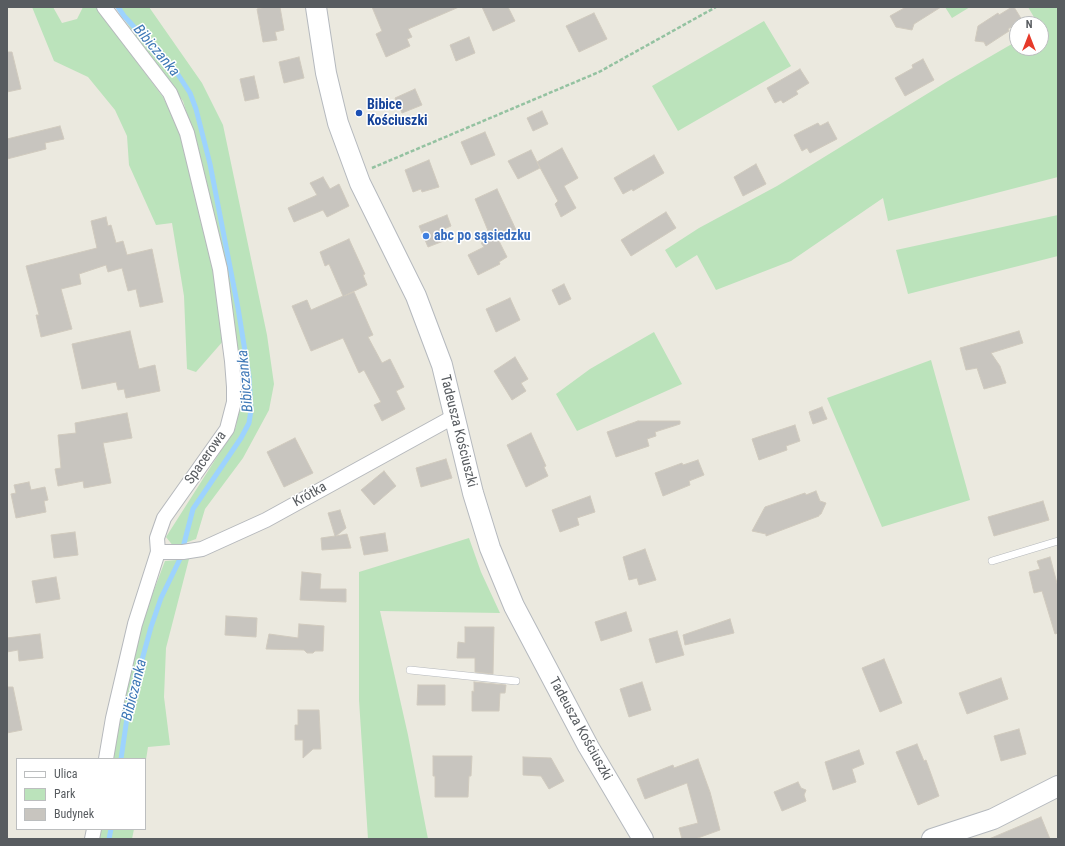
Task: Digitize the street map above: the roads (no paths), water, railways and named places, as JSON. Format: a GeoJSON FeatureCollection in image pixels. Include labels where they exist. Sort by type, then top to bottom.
{"type":"FeatureCollection","features":[{"type":"Feature","properties":{"kind":"street","name":"Spacerowa"},"geometry":{"type":"LineString","coordinates":[[104,7],[170,93],[187,133],[220,270],[232,361],[234,402],[227,429],[164,518],[157,538],[158,552],[135,624],[113,718],[106,758]]}},
{"type":"Feature","properties":{"kind":"street","name":"Tadeusza Kościuszki"},"geometry":{"type":"LineString","coordinates":[[316,7],[326,73],[335,111],[357,175],[419,303],[442,364],[473,493],[490,548],[514,606],[588,746],[642,839]]}},
{"type":"Feature","properties":{"kind":"street","name":"Krótka"},"geometry":{"type":"LineString","coordinates":[[158,552],[180,552],[202,549],[266,520],[455,416]]}},
{"type":"Feature","properties":{"kind":"street"},"geometry":{"type":"LineString","coordinates":[[932,839],[993,818],[1058,786]]}},
{"type":"Feature","properties":{"kind":"lane"},"geometry":{"type":"LineString","coordinates":[[992,561],[1058,542]]}},
{"type":"Feature","properties":{"kind":"lane"},"geometry":{"type":"LineString","coordinates":[[410,670],[516,681]]}},
{"type":"Feature","properties":{"kind":"waterway","name":"Bibiczanka"},"geometry":{"type":"LineString","coordinates":[[118,7],[124,16],[177,73],[190,93],[196,109],[210,164],[238,308],[249,376],[251,410],[249,423],[241,438],[193,509],[180,559],[161,598],[151,627],[128,711],[121,758]]}},
{"type":"Feature","properties":{"kind":"waterway","name":"Bibiczanka"},"geometry":{"type":"LineString","coordinates":[[109,839],[111,830]]}},
{"type":"Feature","properties":{"kind":"place","name":"Bibice Kościuszki"},"geometry":{"type":"Point","coordinates":[359,113]}},
{"type":"Feature","properties":{"kind":"place","name":"abc po sąsiedzku"},"geometry":{"type":"Point","coordinates":[426,236]}}]}
